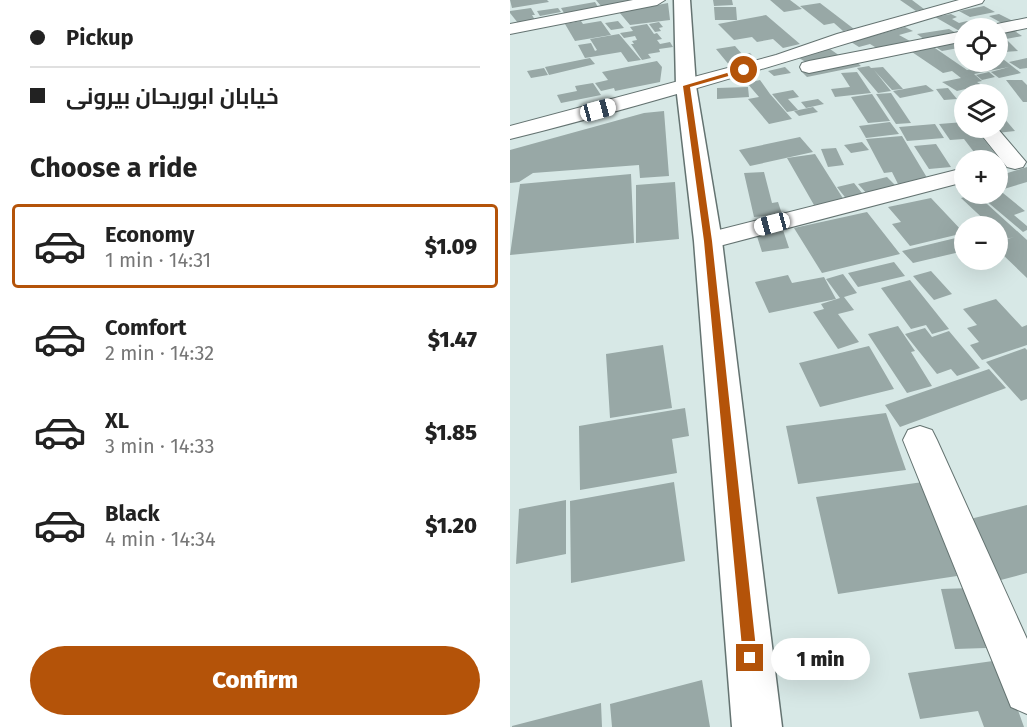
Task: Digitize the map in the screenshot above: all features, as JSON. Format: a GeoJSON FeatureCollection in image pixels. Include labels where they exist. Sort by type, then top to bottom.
{"type":"FeatureCollection","features":[{"type":"Feature","properties":{"kind":"street"},"geometry":{"type":"LineString","coordinates":[[510,28],[657,0]]}},
{"type":"Feature","properties":{"kind":"street"},"geometry":{"type":"LineString","coordinates":[[682,0],[686,86],[708,241],[757,727]]}},
{"type":"Feature","properties":{"kind":"street"},"geometry":{"type":"LineString","coordinates":[[510,133],[782,59],[843,38],[976,0]]}},
{"type":"Feature","properties":{"kind":"street"},"geometry":{"type":"LineString","coordinates":[[1008,27],[1027,23]]}},
{"type":"Feature","properties":{"kind":"street"},"geometry":{"type":"LineString","coordinates":[[782,59],[799,69],[954,38]]}},
{"type":"Feature","properties":{"kind":"street"},"geometry":{"type":"LineString","coordinates":[[994,138],[1013,163]]}},
{"type":"Feature","properties":{"kind":"street"},"geometry":{"type":"LineString","coordinates":[[708,241],[954,178]]}},
{"type":"Feature","properties":{"kind":"street"},"geometry":{"type":"LineString","coordinates":[[920,440],[1027,691]]}},
{"type":"Feature","properties":{"kind":"building"},"geometry":{"type":"Polygon","coordinates":[[[510,0],[547,0],[549,2],[512,8],[510,0]]]}},
{"type":"Feature","properties":{"kind":"building"},"geometry":{"type":"Polygon","coordinates":[[[596,0],[629,0],[629,1],[601,6],[596,0]]]}},
{"type":"Feature","properties":{"kind":"building"},"geometry":{"type":"Polygon","coordinates":[[[713,0],[732,0],[733,5],[714,6],[713,0]]]}},
{"type":"Feature","properties":{"kind":"building"},"geometry":{"type":"Polygon","coordinates":[[[770,0],[790,0],[802,9],[784,12],[770,0]]]}},
{"type":"Feature","properties":{"kind":"building"},"geometry":{"type":"Polygon","coordinates":[[[900,0],[912,0],[924,9],[916,11],[900,0]]]}},
{"type":"Feature","properties":{"kind":"building"},"geometry":{"type":"Polygon","coordinates":[[[595,2],[598,7],[564,13],[561,8],[595,2]]]}},
{"type":"Feature","properties":{"kind":"building"},"geometry":{"type":"Polygon","coordinates":[[[668,3],[670,20],[630,25],[619,12],[668,3]]]}},
{"type":"Feature","properties":{"kind":"building"},"geometry":{"type":"Polygon","coordinates":[[[820,3],[854,29],[843,31],[834,23],[824,25],[800,6],[820,3]]]}},
{"type":"Feature","properties":{"kind":"building"},"geometry":{"type":"Polygon","coordinates":[[[984,6],[995,12],[970,17],[959,11],[984,6]]]}},
{"type":"Feature","properties":{"kind":"building"},"geometry":{"type":"Polygon","coordinates":[[[714,7],[736,7],[737,20],[715,20],[714,7]]]}},
{"type":"Feature","properties":{"kind":"building"},"geometry":{"type":"Polygon","coordinates":[[[531,8],[535,20],[518,23],[510,13],[510,11],[531,8]]]}},
{"type":"Feature","properties":{"kind":"building"},"geometry":{"type":"Polygon","coordinates":[[[558,8],[561,12],[540,16],[537,11],[558,8]]]}},
{"type":"Feature","properties":{"kind":"building"},"geometry":{"type":"Polygon","coordinates":[[[951,14],[957,17],[952,19],[954,28],[935,17],[951,14]]]}},
{"type":"Feature","properties":{"kind":"building"},"geometry":{"type":"Polygon","coordinates":[[[999,14],[1007,18],[993,18],[989,16],[999,14]]]}},
{"type":"Feature","properties":{"kind":"building"},"geometry":{"type":"Polygon","coordinates":[[[766,15],[800,44],[783,48],[773,39],[757,42],[752,37],[734,40],[718,24],[766,15]]]}},
{"type":"Feature","properties":{"kind":"building"},"geometry":{"type":"Polygon","coordinates":[[[1008,18],[1017,23],[1008,26],[1008,18]]]}},
{"type":"Feature","properties":{"kind":"building"},"geometry":{"type":"Polygon","coordinates":[[[581,21],[583,24],[601,21],[611,35],[575,41],[565,24],[581,21]]]}},
{"type":"Feature","properties":{"kind":"building"},"geometry":{"type":"Polygon","coordinates":[[[618,21],[624,28],[611,30],[605,23],[618,21]]]}},
{"type":"Feature","properties":{"kind":"building"},"geometry":{"type":"Polygon","coordinates":[[[659,22],[663,27],[659,28],[661,31],[655,32],[649,24],[659,22]]]}},
{"type":"Feature","properties":{"kind":"building"},"geometry":{"type":"Polygon","coordinates":[[[647,24],[654,34],[657,33],[662,39],[657,40],[660,44],[670,42],[673,47],[659,49],[660,52],[648,54],[651,58],[642,60],[631,44],[634,44],[632,41],[637,40],[635,36],[624,38],[620,33],[633,31],[630,27],[647,24]]]}},
{"type":"Feature","properties":{"kind":"building"},"geometry":{"type":"Polygon","coordinates":[[[905,27],[913,31],[899,35],[910,41],[880,50],[870,44],[859,47],[851,42],[905,27]]]}},
{"type":"Feature","properties":{"kind":"building"},"geometry":{"type":"Polygon","coordinates":[[[949,29],[954,32],[954,35],[925,40],[917,34],[949,29]]]}},
{"type":"Feature","properties":{"kind":"building"},"geometry":{"type":"Polygon","coordinates":[[[1013,30],[1022,36],[1008,39],[1008,31],[1013,30]]]}},
{"type":"Feature","properties":{"kind":"building"},"geometry":{"type":"Polygon","coordinates":[[[619,34],[641,60],[628,62],[621,52],[585,58],[578,45],[591,43],[595,51],[597,50],[590,39],[619,34]]]}},
{"type":"Feature","properties":{"kind":"building"},"geometry":{"type":"Polygon","coordinates":[[[1008,41],[1018,51],[1008,52],[1008,41]]]}},
{"type":"Feature","properties":{"kind":"building"},"geometry":{"type":"Polygon","coordinates":[[[954,42],[954,49],[942,51],[934,46],[954,42]]]}},
{"type":"Feature","properties":{"kind":"building"},"geometry":{"type":"Polygon","coordinates":[[[735,46],[743,55],[750,53],[757,61],[730,66],[716,49],[735,46]]]}},
{"type":"Feature","properties":{"kind":"building"},"geometry":{"type":"Polygon","coordinates":[[[932,46],[954,61],[954,72],[984,72],[974,74],[982,81],[977,82],[980,84],[954,84],[954,89],[942,82],[961,78],[952,71],[943,73],[909,50],[932,46]]]}},
{"type":"Feature","properties":{"kind":"building"},"geometry":{"type":"Polygon","coordinates":[[[830,49],[840,56],[809,64],[799,58],[830,49]]]}},
{"type":"Feature","properties":{"kind":"building"},"geometry":{"type":"Polygon","coordinates":[[[590,58],[595,64],[549,75],[545,67],[590,58]]]}},
{"type":"Feature","properties":{"kind":"building"},"geometry":{"type":"Polygon","coordinates":[[[1027,58],[1027,68],[1020,69],[1009,62],[1027,58]]]}},
{"type":"Feature","properties":{"kind":"building"},"geometry":{"type":"Polygon","coordinates":[[[854,60],[861,66],[807,77],[801,71],[854,60]]]}},
{"type":"Feature","properties":{"kind":"building"},"geometry":{"type":"Polygon","coordinates":[[[657,61],[662,67],[660,82],[615,91],[614,88],[601,91],[595,83],[608,80],[602,72],[657,61]]]}},
{"type":"Feature","properties":{"kind":"building"},"geometry":{"type":"Polygon","coordinates":[[[1008,63],[1021,73],[999,78],[991,72],[1008,72],[1008,63]]]}},
{"type":"Feature","properties":{"kind":"building"},"geometry":{"type":"Polygon","coordinates":[[[869,66],[871,68],[883,67],[903,89],[892,90],[874,70],[891,91],[878,93],[857,68],[869,66]]]}},
{"type":"Feature","properties":{"kind":"building"},"geometry":{"type":"Polygon","coordinates":[[[785,67],[791,73],[774,76],[768,71],[785,67]]]}},
{"type":"Feature","properties":{"kind":"building"},"geometry":{"type":"Polygon","coordinates":[[[544,68],[548,75],[531,78],[527,71],[544,68]]]}},
{"type":"Feature","properties":{"kind":"building"},"geometry":{"type":"Polygon","coordinates":[[[857,72],[871,93],[835,97],[831,89],[850,87],[841,73],[857,72]]]}},
{"type":"Feature","properties":{"kind":"building"},"geometry":{"type":"Polygon","coordinates":[[[989,72],[995,77],[982,80],[976,75],[989,72]]]}},
{"type":"Feature","properties":{"kind":"building"},"geometry":{"type":"Polygon","coordinates":[[[760,80],[792,119],[769,124],[748,99],[759,97],[747,83],[760,80]]]}},
{"type":"Feature","properties":{"kind":"building"},"geometry":{"type":"Polygon","coordinates":[[[1006,80],[1022,80],[1027,85],[1027,102],[1023,102],[1006,80]]]}},
{"type":"Feature","properties":{"kind":"building"},"geometry":{"type":"Polygon","coordinates":[[[593,83],[601,95],[561,103],[557,95],[577,91],[575,86],[593,83]]]}},
{"type":"Feature","properties":{"kind":"building"},"geometry":{"type":"Polygon","coordinates":[[[926,85],[934,91],[900,98],[893,91],[926,85]]]}},
{"type":"Feature","properties":{"kind":"building"},"geometry":{"type":"Polygon","coordinates":[[[748,87],[749,97],[717,99],[717,88],[748,87]]]}},
{"type":"Feature","properties":{"kind":"building"},"geometry":{"type":"Polygon","coordinates":[[[948,88],[954,95],[954,99],[944,100],[936,89],[948,88]]]}},
{"type":"Feature","properties":{"kind":"building"},"geometry":{"type":"Polygon","coordinates":[[[793,90],[799,97],[788,99],[798,110],[787,112],[772,94],[793,90]]]}},
{"type":"Feature","properties":{"kind":"building"},"geometry":{"type":"Polygon","coordinates":[[[891,93],[911,123],[896,124],[876,94],[891,93]]]}},
{"type":"Feature","properties":{"kind":"building"},"geometry":{"type":"Polygon","coordinates":[[[872,94],[890,121],[868,123],[851,97],[872,94]]]}},
{"type":"Feature","properties":{"kind":"building"},"geometry":{"type":"Polygon","coordinates":[[[818,99],[824,104],[806,108],[801,102],[818,99]]]}},
{"type":"Feature","properties":{"kind":"building"},"geometry":{"type":"Polygon","coordinates":[[[813,107],[818,112],[799,116],[794,111],[813,107]]]}},
{"type":"Feature","properties":{"kind":"building"},"geometry":{"type":"Polygon","coordinates":[[[664,111],[669,176],[640,178],[639,165],[533,173],[519,182],[510,183],[510,150],[644,113],[664,111]]]}},
{"type":"Feature","properties":{"kind":"building"},"geometry":{"type":"Polygon","coordinates":[[[890,122],[899,134],[866,138],[859,126],[890,122]]]}},
{"type":"Feature","properties":{"kind":"building"},"geometry":{"type":"Polygon","coordinates":[[[954,123],[954,138],[983,138],[992,150],[972,150],[964,139],[950,140],[939,124],[954,123]]]}},
{"type":"Feature","properties":{"kind":"building"},"geometry":{"type":"Polygon","coordinates":[[[1008,123],[1015,131],[1008,132],[1008,123]]]}},
{"type":"Feature","properties":{"kind":"building"},"geometry":{"type":"Polygon","coordinates":[[[935,124],[944,138],[907,141],[899,127],[935,124]]]}},
{"type":"Feature","properties":{"kind":"building"},"geometry":{"type":"Polygon","coordinates":[[[902,136],[929,181],[898,184],[892,172],[884,173],[866,139],[902,136]]]}},
{"type":"Feature","properties":{"kind":"building"},"geometry":{"type":"Polygon","coordinates":[[[800,137],[813,152],[750,166],[739,150],[800,137]]]}},
{"type":"Feature","properties":{"kind":"building"},"geometry":{"type":"Polygon","coordinates":[[[862,142],[869,150],[851,153],[844,145],[862,142]]]}},
{"type":"Feature","properties":{"kind":"building"},"geometry":{"type":"Polygon","coordinates":[[[936,144],[951,167],[929,169],[914,146],[936,144]]]}},
{"type":"Feature","properties":{"kind":"building"},"geometry":{"type":"Polygon","coordinates":[[[836,148],[844,165],[828,167],[821,149],[836,148]]]}},
{"type":"Feature","properties":{"kind":"building"},"geometry":{"type":"Polygon","coordinates":[[[815,154],[844,200],[814,205],[787,158],[815,154]]]}},
{"type":"Feature","properties":{"kind":"building"},"geometry":{"type":"Polygon","coordinates":[[[1027,167],[1027,182],[1008,188],[1008,173],[1027,167]]]}},
{"type":"Feature","properties":{"kind":"building"},"geometry":{"type":"Polygon","coordinates":[[[764,172],[772,203],[778,202],[782,214],[754,217],[744,173],[764,172]]]}},
{"type":"Feature","properties":{"kind":"building"},"geometry":{"type":"Polygon","coordinates":[[[631,174],[634,243],[510,255],[520,184],[631,174]]]}},
{"type":"Feature","properties":{"kind":"building"},"geometry":{"type":"Polygon","coordinates":[[[887,177],[899,189],[869,196],[858,184],[887,177]]]}},
{"type":"Feature","properties":{"kind":"building"},"geometry":{"type":"Polygon","coordinates":[[[675,182],[679,239],[636,243],[636,185],[675,182]]]}},
{"type":"Feature","properties":{"kind":"building"},"geometry":{"type":"Polygon","coordinates":[[[854,183],[866,198],[848,201],[837,187],[854,183]]]}},
{"type":"Feature","properties":{"kind":"building"},"geometry":{"type":"Polygon","coordinates":[[[1008,197],[1025,211],[1014,215],[1027,226],[1027,230],[1023,232],[1008,219],[1008,216],[1004,216],[990,204],[1008,204],[1008,197]]]}},
{"type":"Feature","properties":{"kind":"building"},"geometry":{"type":"Polygon","coordinates":[[[931,198],[954,222],[954,235],[910,246],[892,224],[901,222],[888,207],[931,198]]]}},
{"type":"Feature","properties":{"kind":"building"},"geometry":{"type":"Polygon","coordinates":[[[967,204],[987,204],[1000,216],[980,216],[967,204]]]}},
{"type":"Feature","properties":{"kind":"building"},"geometry":{"type":"Polygon","coordinates":[[[867,212],[900,254],[822,273],[794,228],[867,212]]]}},
{"type":"Feature","properties":{"kind":"building"},"geometry":{"type":"Polygon","coordinates":[[[1008,223],[1027,240],[1027,278],[1008,260],[1008,239],[1014,237],[1008,239],[1008,223]]]}},
{"type":"Feature","properties":{"kind":"building"},"geometry":{"type":"Polygon","coordinates":[[[782,227],[789,248],[762,252],[755,230],[782,227]]]}},
{"type":"Feature","properties":{"kind":"building"},"geometry":{"type":"Polygon","coordinates":[[[954,238],[954,253],[913,263],[902,251],[954,238]]]}},
{"type":"Feature","properties":{"kind":"building"},"geometry":{"type":"Polygon","coordinates":[[[894,262],[905,276],[858,287],[848,273],[894,262]]]}},
{"type":"Feature","properties":{"kind":"building"},"geometry":{"type":"Polygon","coordinates":[[[931,271],[952,294],[934,300],[913,276],[931,271]]]}},
{"type":"Feature","properties":{"kind":"building"},"geometry":{"type":"Polygon","coordinates":[[[843,274],[857,293],[844,297],[854,310],[838,314],[859,342],[838,349],[813,312],[824,309],[821,304],[840,298],[826,279],[843,274]]]}},
{"type":"Feature","properties":{"kind":"building"},"geometry":{"type":"Polygon","coordinates":[[[788,275],[792,283],[824,277],[836,299],[769,313],[755,282],[788,275]]]}},
{"type":"Feature","properties":{"kind":"building"},"geometry":{"type":"Polygon","coordinates":[[[910,280],[949,329],[932,334],[926,325],[911,329],[881,288],[910,280]]]}},
{"type":"Feature","properties":{"kind":"building"},"geometry":{"type":"Polygon","coordinates":[[[996,299],[1022,327],[1027,325],[1027,345],[982,360],[970,345],[979,342],[967,328],[977,325],[963,309],[996,299]]]}},
{"type":"Feature","properties":{"kind":"building"},"geometry":{"type":"Polygon","coordinates":[[[898,326],[915,351],[911,352],[932,386],[907,393],[868,334],[898,326]]]}},
{"type":"Feature","properties":{"kind":"building"},"geometry":{"type":"Polygon","coordinates":[[[925,328],[932,337],[949,331],[980,368],[957,376],[951,369],[937,374],[905,334],[925,328]]]}},
{"type":"Feature","properties":{"kind":"building"},"geometry":{"type":"Polygon","coordinates":[[[663,345],[672,408],[610,418],[606,354],[663,345]]]}},
{"type":"Feature","properties":{"kind":"building"},"geometry":{"type":"Polygon","coordinates":[[[869,346],[894,389],[820,407],[799,363],[869,346]]]}},
{"type":"Feature","properties":{"kind":"building"},"geometry":{"type":"Polygon","coordinates":[[[1025,348],[1027,350],[1027,399],[1021,401],[986,362],[1025,348]]]}},
{"type":"Feature","properties":{"kind":"building"},"geometry":{"type":"Polygon","coordinates":[[[989,369],[1006,388],[900,427],[885,405],[989,369]]]}},
{"type":"Feature","properties":{"kind":"building"},"geometry":{"type":"Polygon","coordinates":[[[685,408],[689,436],[672,439],[677,473],[580,490],[579,426],[685,408]]]}},
{"type":"Feature","properties":{"kind":"building"},"geometry":{"type":"Polygon","coordinates":[[[886,413],[906,470],[798,484],[786,426],[886,413]]]}},
{"type":"Feature","properties":{"kind":"building"},"geometry":{"type":"Polygon","coordinates":[[[674,482],[685,561],[571,583],[570,501],[674,482]]]}},
{"type":"Feature","properties":{"kind":"building"},"geometry":{"type":"Polygon","coordinates":[[[923,482],[957,576],[838,594],[816,497],[923,482]]]}},
{"type":"Feature","properties":{"kind":"building"},"geometry":{"type":"Polygon","coordinates":[[[566,500],[566,554],[516,564],[519,509],[566,500]]]}},
{"type":"Feature","properties":{"kind":"building"},"geometry":{"type":"Polygon","coordinates":[[[1027,505],[1027,573],[997,581],[966,520],[1027,505]]]}},
{"type":"Feature","properties":{"kind":"building"},"geometry":{"type":"Polygon","coordinates":[[[971,588],[986,648],[955,649],[941,589],[971,588]]]}},
{"type":"Feature","properties":{"kind":"building"},"geometry":{"type":"Polygon","coordinates":[[[1000,660],[1024,727],[984,727],[978,711],[920,719],[908,673],[1000,660]]]}},
{"type":"Feature","properties":{"kind":"building"},"geometry":{"type":"Polygon","coordinates":[[[702,680],[710,727],[612,727],[610,704],[702,680]]]}},
{"type":"Feature","properties":{"kind":"building"},"geometry":{"type":"Polygon","coordinates":[[[601,703],[602,727],[512,727],[512,726],[601,703]]]}},
{"type":"Feature","properties":{"kind":"route"},"geometry":{"type":"LineString","coordinates":[[744,70],[686,86],[708,241],[750,658]]}}]}
